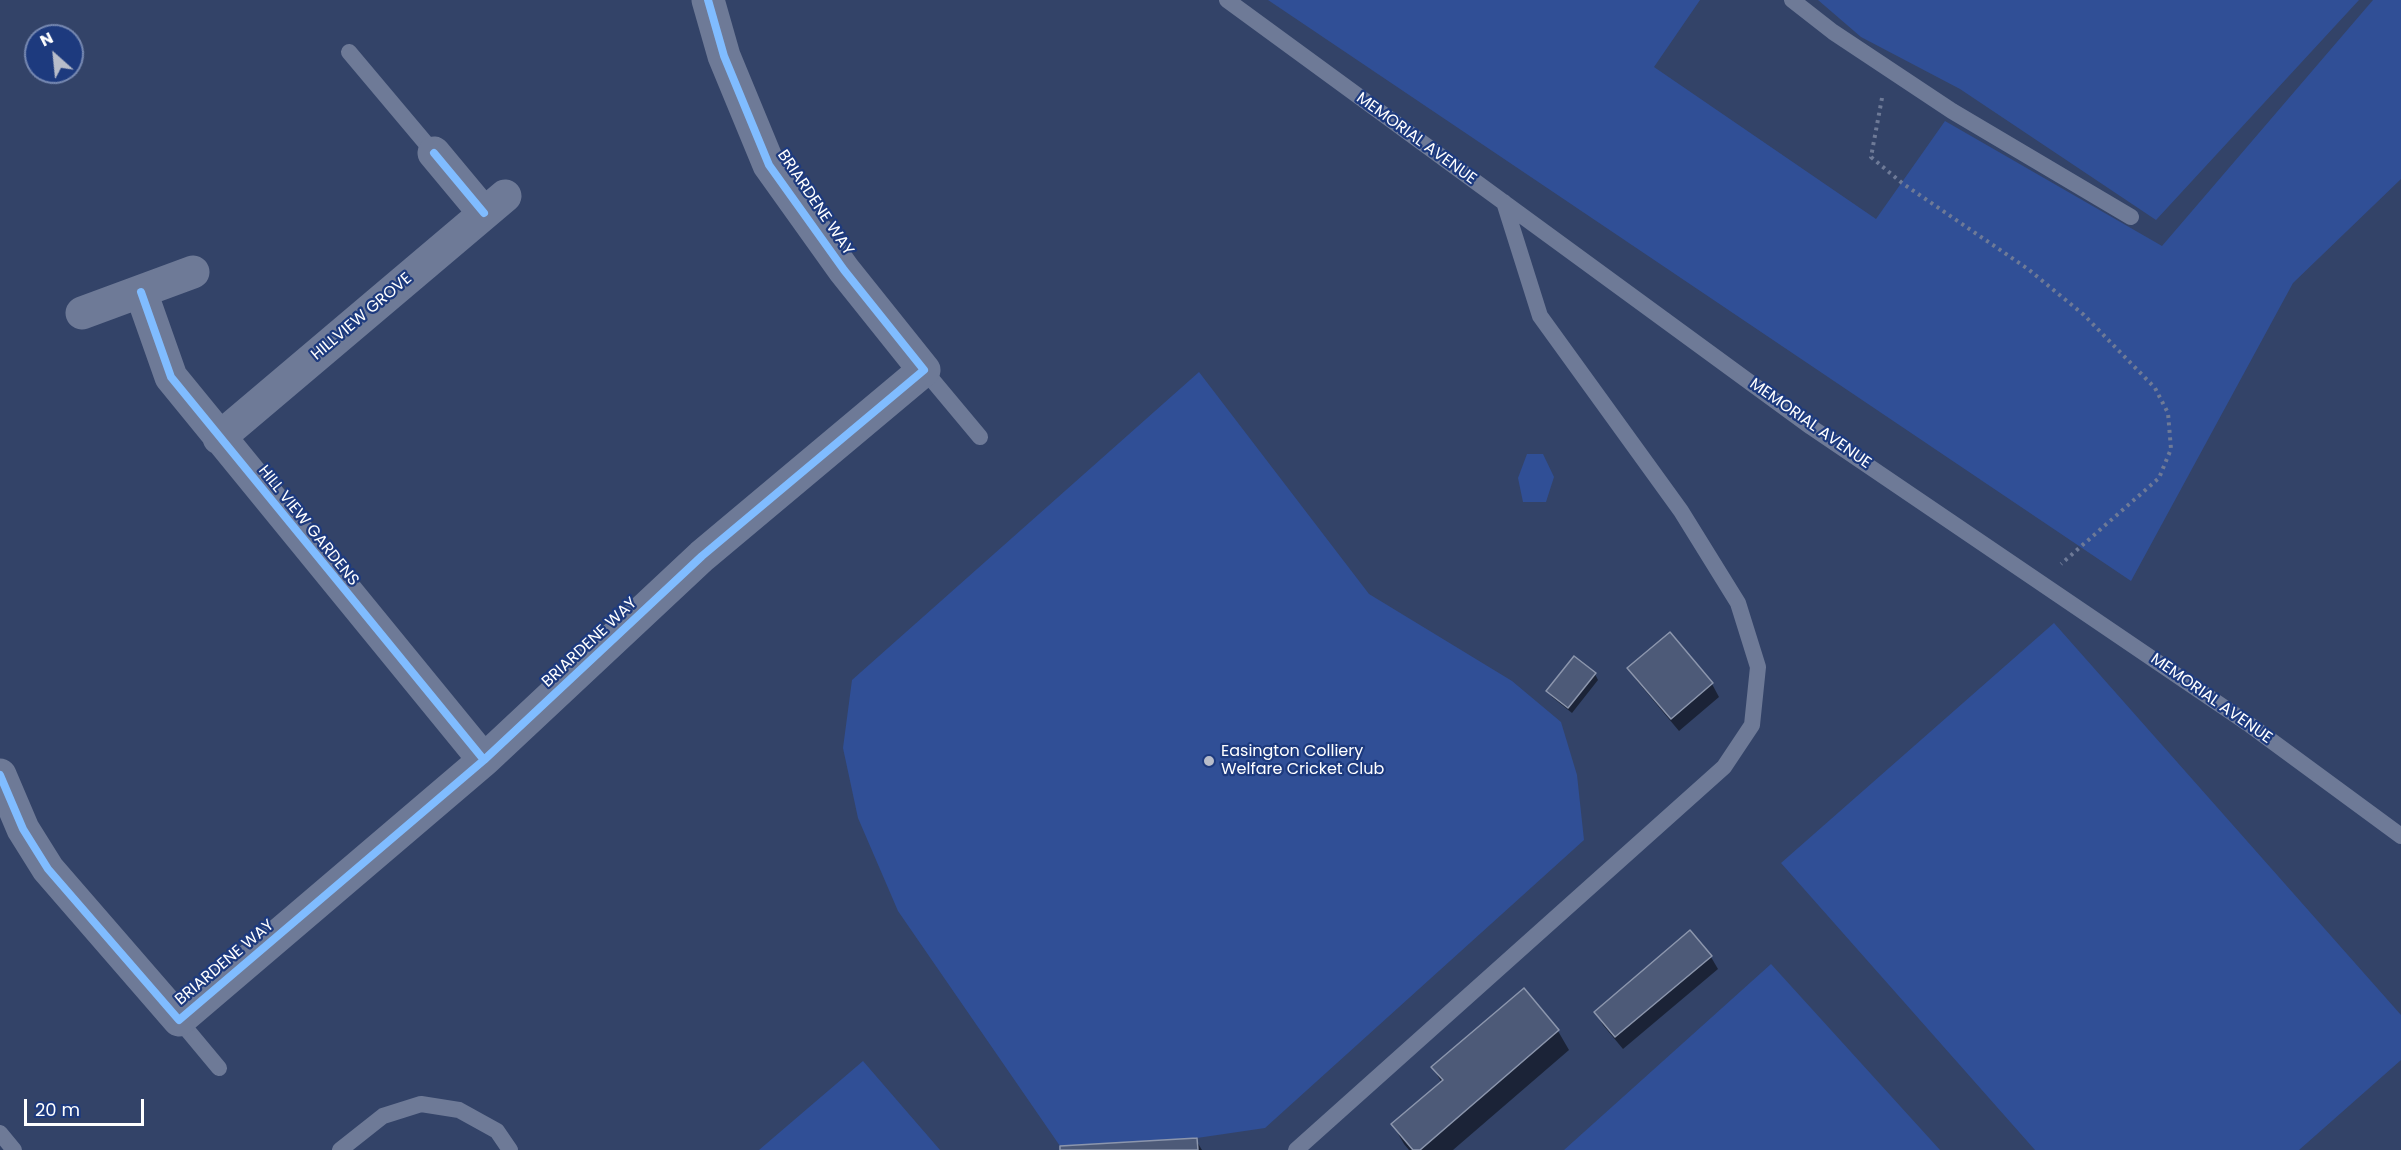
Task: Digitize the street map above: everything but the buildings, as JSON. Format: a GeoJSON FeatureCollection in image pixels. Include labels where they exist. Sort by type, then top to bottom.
{"type":"FeatureCollection","features":[{"type":"Feature","properties":{"kind":"street","name":"BRIARDENE WAY"},"geometry":{"type":"LineString","coordinates":[[0,775],[23,829],[48,869],[179,1020],[484,760],[702,556],[924,370],[844,270],[770,165],[724,56],[708,0]]}},
{"type":"Feature","properties":{"kind":"street","name":"HILLVIEW GROVE"},"geometry":{"type":"LineString","coordinates":[[219,438],[494,204],[434,153]]}},
{"type":"Feature","properties":{"kind":"street"},"geometry":{"type":"LineString","coordinates":[[82,313],[193,272]]}},
{"type":"Feature","properties":{"kind":"street","name":"HILL VIEW GARDENS"},"geometry":{"type":"LineString","coordinates":[[141,292],[171,377],[484,760]]}},
{"type":"Feature","properties":{"kind":"lane","name":"MEMORIAL AVENUE"},"geometry":{"type":"LineString","coordinates":[[1227,0],[1811,427],[2250,725],[2401,836]]}},
{"type":"Feature","properties":{"kind":"lane"},"geometry":{"type":"LineString","coordinates":[[1792,0],[1833,32],[1952,111],[2131,217]]}},
{"type":"Feature","properties":{"kind":"lane"},"geometry":{"type":"LineString","coordinates":[[348,52],[434,153]]}},
{"type":"Feature","properties":{"kind":"lane"},"geometry":{"type":"LineString","coordinates":[[1296,1150],[1724,767],[1752,725],[1758,667],[1738,603],[1681,511],[1540,316],[1504,202]]}},
{"type":"Feature","properties":{"kind":"lane"},"geometry":{"type":"LineString","coordinates":[[924,370],[980,436]]}},
{"type":"Feature","properties":{"kind":"lane"},"geometry":{"type":"LineString","coordinates":[[179,1020],[219,1068]]}},
{"type":"Feature","properties":{"kind":"lane"},"geometry":{"type":"LineString","coordinates":[[340,1150],[383,1116],[421,1104],[459,1110],[497,1131],[510,1150]]}},
{"type":"Feature","properties":{"kind":"lane"},"geometry":{"type":"LineString","coordinates":[[0,1133],[14,1150]]}},
{"type":"Feature","properties":{"kind":"path"},"geometry":{"type":"LineString","coordinates":[[1888,68],[1871,157],[1902,183],[2028,269],[2084,315],[2155,388],[2168,413],[2171,449],[2159,478],[2111,522],[2040,581]]}},
{"type":"Feature","properties":{"kind":"shaded area"},"geometry":{"type":"Polygon","coordinates":[[[1268,0],[1700,0],[1654,67],[1876,219],[1945,121],[2162,246],[2373,0],[2401,0],[2401,179],[2293,283],[2131,581],[1268,0]]]}},
{"type":"Feature","properties":{"kind":"shaded area"},"geometry":{"type":"Polygon","coordinates":[[[1818,0],[2359,0],[2156,220],[1960,89],[1861,37],[1818,0]]]}},
{"type":"Feature","properties":{"kind":"shaded area","name":"Easington Colliery Welfare Cricket Club"},"geometry":{"type":"Polygon","coordinates":[[[1199,372],[1369,594],[1512,681],[1561,722],[1577,775],[1584,840],[1265,1128],[1197,1138],[1060,1146],[898,911],[858,818],[843,748],[852,680],[1199,372]]]}},
{"type":"Feature","properties":{"kind":"shaded area"},"geometry":{"type":"Polygon","coordinates":[[[1527,454],[1543,454],[1554,477],[1546,502],[1523,502],[1518,478],[1527,454]]]}},
{"type":"Feature","properties":{"kind":"shaded area"},"geometry":{"type":"Polygon","coordinates":[[[2054,623],[2401,1015],[2401,1060],[2299,1150],[2035,1150],[1781,863],[2054,623]]]}},
{"type":"Feature","properties":{"kind":"shaded area"},"geometry":{"type":"Polygon","coordinates":[[[1771,964],[1940,1150],[1564,1150],[1771,964]]]}},
{"type":"Feature","properties":{"kind":"shaded area"},"geometry":{"type":"Polygon","coordinates":[[[863,1061],[940,1150],[759,1150],[863,1061]]]}},
{"type":"Feature","properties":{"kind":"cycle path"},"geometry":{"type":"LineString","coordinates":[[0,775],[23,829],[48,869],[179,1020],[484,760],[702,556],[924,370],[844,270],[769,165],[724,56],[708,0]]}},
{"type":"Feature","properties":{"kind":"cycle path"},"geometry":{"type":"LineString","coordinates":[[434,153],[484,213]]}},
{"type":"Feature","properties":{"kind":"cycle path"},"geometry":{"type":"LineString","coordinates":[[141,292],[171,377],[484,760]]}},
{"type":"Feature","properties":{"kind":"place","name":"Easington Colliery Welfare Cricket Club"},"geometry":{"type":"Point","coordinates":[1209,761]}}]}
